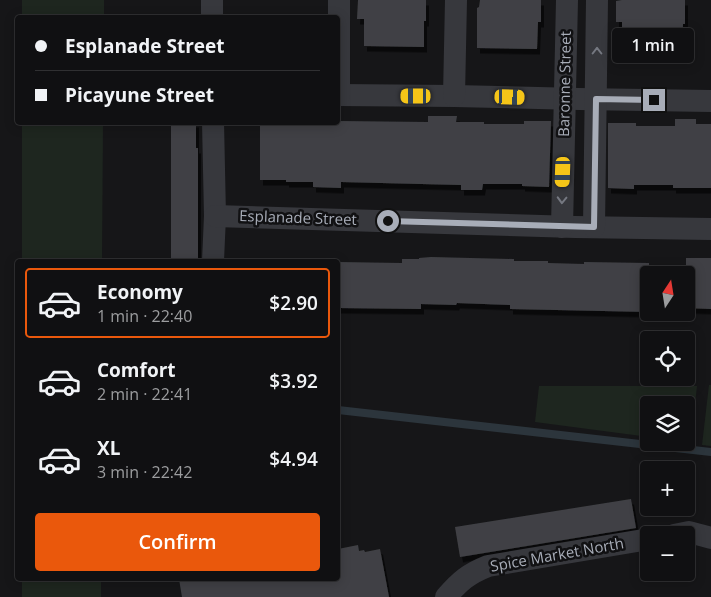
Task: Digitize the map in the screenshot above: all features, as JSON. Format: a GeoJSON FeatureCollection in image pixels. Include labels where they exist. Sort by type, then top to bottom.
{"type":"FeatureCollection","features":[{"type":"Feature","properties":{"kind":"street"},"geometry":{"type":"LineString","coordinates":[[212,0],[212,15]]}},
{"type":"Feature","properties":{"kind":"street"},"geometry":{"type":"LineString","coordinates":[[339,0],[339,15]]}},
{"type":"Feature","properties":{"kind":"street"},"geometry":{"type":"LineString","coordinates":[[454,96],[456,0]]}},
{"type":"Feature","properties":{"kind":"street","name":"Baronne Street"},"geometry":{"type":"LineString","coordinates":[[562,227],[567,0]]}},
{"type":"Feature","properties":{"kind":"street","name":"Baronne Street"},"geometry":{"type":"LineString","coordinates":[[594,227],[597,0]]}},
{"type":"Feature","properties":{"kind":"street"},"geometry":{"type":"LineString","coordinates":[[340,96],[454,96],[711,101]]}},
{"type":"Feature","properties":{"kind":"street"},"geometry":{"type":"LineString","coordinates":[[213,125],[215,216],[213,259]]}},
{"type":"Feature","properties":{"kind":"street","name":"Esplanade Street"},"geometry":{"type":"LineString","coordinates":[[215,216],[562,227],[711,229]]}},
{"type":"Feature","properties":{"kind":"street"},"geometry":{"type":"LineString","coordinates":[[695,534],[711,538]]}},
{"type":"Feature","properties":{"kind":"street","name":"Spice Market North"},"geometry":{"type":"LineString","coordinates":[[446,597],[458,583],[472,573],[488,566],[640,541]]}},
{"type":"Feature","properties":{"kind":"shaded area"},"geometry":{"type":"Polygon","coordinates":[[[22,0],[104,0],[104,15],[22,15],[22,0]]]}},
{"type":"Feature","properties":{"kind":"shaded area"},"geometry":{"type":"Polygon","coordinates":[[[22,125],[103,125],[102,259],[22,259],[22,125]]]}},
{"type":"Feature","properties":{"kind":"shaded area"},"geometry":{"type":"Polygon","coordinates":[[[709,385],[711,385],[711,446],[702,445],[709,385]]]}},
{"type":"Feature","properties":{"kind":"shaded area"},"geometry":{"type":"Polygon","coordinates":[[[539,386],[697,386],[695,405],[695,396],[640,396],[640,436],[535,422],[539,386]]]}},
{"type":"Feature","properties":{"kind":"shaded area"},"geometry":{"type":"Polygon","coordinates":[[[22,581],[101,581],[101,597],[22,597],[22,581]]]}},
{"type":"Feature","properties":{"kind":"building"},"geometry":{"type":"Polygon","coordinates":[[[358,0],[426,0],[424,47],[364,46],[364,19],[357,19],[358,0]]]}},
{"type":"Feature","properties":{"kind":"building"},"geometry":{"type":"Polygon","coordinates":[[[480,0],[541,0],[541,22],[538,22],[537,49],[477,48],[477,8],[479,7],[480,0]]]}},
{"type":"Feature","properties":{"kind":"building"},"geometry":{"type":"Polygon","coordinates":[[[685,0],[682,50],[622,49],[622,22],[616,22],[616,1],[685,0]]]}},
{"type":"Feature","properties":{"kind":"building"},"geometry":{"type":"Polygon","coordinates":[[[428,116],[457,116],[456,122],[484,122],[484,124],[524,124],[524,121],[551,121],[549,187],[522,186],[522,184],[483,184],[482,190],[461,190],[461,185],[341,182],[341,188],[313,187],[313,182],[260,180],[260,125],[340,125],[340,121],[428,122],[428,116]]]}},
{"type":"Feature","properties":{"kind":"building"},"geometry":{"type":"Polygon","coordinates":[[[675,119],[696,119],[696,124],[711,124],[711,188],[673,188],[673,185],[634,185],[634,189],[608,188],[608,123],[636,123],[636,126],[675,126],[675,119]]]}},
{"type":"Feature","properties":{"kind":"building"},"geometry":{"type":"Polygon","coordinates":[[[171,125],[196,125],[196,148],[198,148],[198,259],[171,259],[171,125]]]}},
{"type":"Feature","properties":{"kind":"building"},"geometry":{"type":"Polygon","coordinates":[[[431,257],[514,259],[514,261],[584,264],[584,262],[649,263],[649,266],[640,266],[640,312],[510,309],[510,305],[457,303],[456,305],[421,304],[421,309],[340,308],[340,262],[402,263],[402,259],[431,257]]]}},
{"type":"Feature","properties":{"kind":"building"},"geometry":{"type":"Polygon","coordinates":[[[686,258],[711,258],[711,309],[695,308],[695,266],[686,266],[686,258]]]}},
{"type":"Feature","properties":{"kind":"building"},"geometry":{"type":"Polygon","coordinates":[[[631,499],[636,528],[460,557],[455,527],[631,499]]]}},
{"type":"Feature","properties":{"kind":"building"},"geometry":{"type":"Polygon","coordinates":[[[358,545],[359,551],[364,550],[365,552],[380,549],[389,597],[182,597],[179,581],[340,581],[340,549],[358,545]]]}},
{"type":"Feature","properties":{"kind":"waterway"},"geometry":{"type":"LineString","coordinates":[[340,410],[711,452]]}},
{"type":"Feature","properties":{"kind":"route"},"geometry":{"type":"LineString","coordinates":[[388,221],[594,227],[596,99],[654,100]]}}]}
